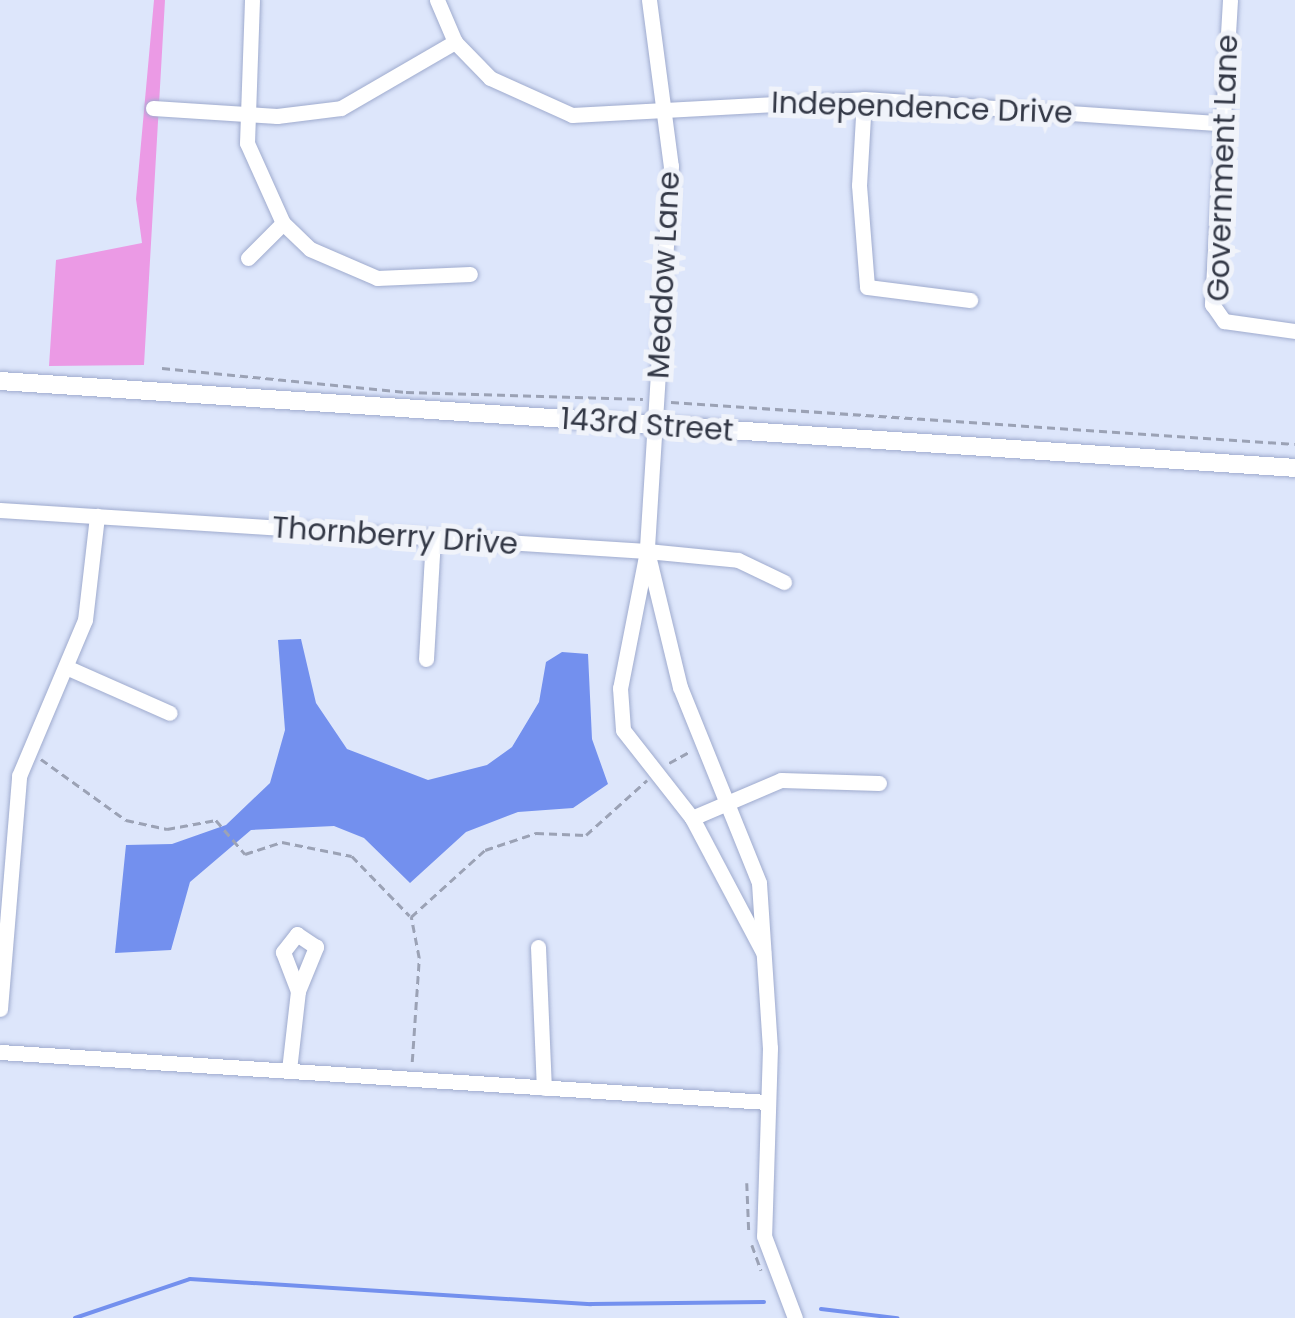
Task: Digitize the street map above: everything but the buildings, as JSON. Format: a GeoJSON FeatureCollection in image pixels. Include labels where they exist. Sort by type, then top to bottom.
{"type":"FeatureCollection","features":[{"type":"Feature","properties":{"kind":"street"},"geometry":{"type":"LineString","coordinates":[[252,0],[246,114],[254,172],[283,223],[310,248],[377,278],[470,274]]}},
{"type":"Feature","properties":{"kind":"street","name":"Independence Drive"},"geometry":{"type":"LineString","coordinates":[[437,0],[455,42],[528,102],[572,116],[864,99],[1220,124]]}},
{"type":"Feature","properties":{"kind":"street","name":"Meadow Lane"},"geometry":{"type":"LineString","coordinates":[[648,0],[668,110],[647,551],[620,688],[623,730],[652,776],[692,818],[763,952]]}},
{"type":"Feature","properties":{"kind":"street","name":"Government Lane"},"geometry":{"type":"LineString","coordinates":[[1230,0],[1220,124],[1215,315],[1295,331]]}},
{"type":"Feature","properties":{"kind":"street"},"geometry":{"type":"LineString","coordinates":[[153,108],[246,114],[341,108],[455,42]]}},
{"type":"Feature","properties":{"kind":"street"},"geometry":{"type":"LineString","coordinates":[[864,99],[859,226],[868,287],[970,300]]}},
{"type":"Feature","properties":{"kind":"street"},"geometry":{"type":"LineString","coordinates":[[248,258],[283,223]]}},
{"type":"Feature","properties":{"kind":"street","name":"143rd Street"},"geometry":{"type":"LineString","coordinates":[[0,381],[1295,468]]}},
{"type":"Feature","properties":{"kind":"street","name":"Thornberry Drive"},"geometry":{"type":"LineString","coordinates":[[0,510],[647,551],[738,560],[784,582]]}},
{"type":"Feature","properties":{"kind":"street"},"geometry":{"type":"LineString","coordinates":[[0,1009],[5,855],[27,750],[68,668],[85,620],[97,516]]}},
{"type":"Feature","properties":{"kind":"street"},"geometry":{"type":"LineString","coordinates":[[426,660],[433,539]]}},
{"type":"Feature","properties":{"kind":"street","name":"Meadow Lane"},"geometry":{"type":"LineString","coordinates":[[647,551],[665,637],[760,883],[766,1102],[764,1236],[795,1318]]}},
{"type":"Feature","properties":{"kind":"street"},"geometry":{"type":"LineString","coordinates":[[68,668],[170,714]]}},
{"type":"Feature","properties":{"kind":"street"},"geometry":{"type":"LineString","coordinates":[[692,818],[728,798],[781,780],[879,783]]}},
{"type":"Feature","properties":{"kind":"street"},"geometry":{"type":"LineString","coordinates":[[538,948],[544,1088]]}},
{"type":"Feature","properties":{"kind":"street"},"geometry":{"type":"LineString","coordinates":[[290,1070],[298,991]]}},
{"type":"Feature","properties":{"kind":"street"},"geometry":{"type":"LineString","coordinates":[[0,1052],[766,1102]]}},
{"type":"Feature","properties":{"kind":"path"},"geometry":{"type":"LineString","coordinates":[[162,368],[406,392],[656,400],[1295,444]]}},
{"type":"Feature","properties":{"kind":"path"},"geometry":{"type":"LineString","coordinates":[[412,917],[485,850],[536,833],[586,835],[652,776],[705,745]]}},
{"type":"Feature","properties":{"kind":"path"},"geometry":{"type":"LineString","coordinates":[[27,750],[126,820],[166,828],[216,820],[246,854],[282,842],[334,849],[374,870],[412,917],[420,958],[410,1079]]}},
{"type":"Feature","properties":{"kind":"shaded area"},"geometry":{"type":"Polygon","coordinates":[[[154,0],[165,0],[144,365],[49,366],[56,260],[142,243],[136,199],[154,0]]]}},
{"type":"Feature","properties":{"kind":"water"},"geometry":{"type":"Polygon","coordinates":[[[301,639],[316,703],[347,749],[428,780],[487,765],[512,747],[539,702],[546,662],[562,652],[588,654],[592,739],[608,784],[573,808],[518,812],[466,832],[410,883],[364,838],[334,826],[251,830],[190,882],[171,950],[115,953],[126,845],[172,844],[226,825],[270,783],[285,730],[278,640],[301,639]]]}},
{"type":"Feature","properties":{"kind":"waterway"},"geometry":{"type":"LineString","coordinates":[[75,1318],[190,1279],[591,1304],[764,1302]]}},
{"type":"Feature","properties":{"kind":"waterway"},"geometry":{"type":"LineString","coordinates":[[821,1309],[897,1318]]}}]}
